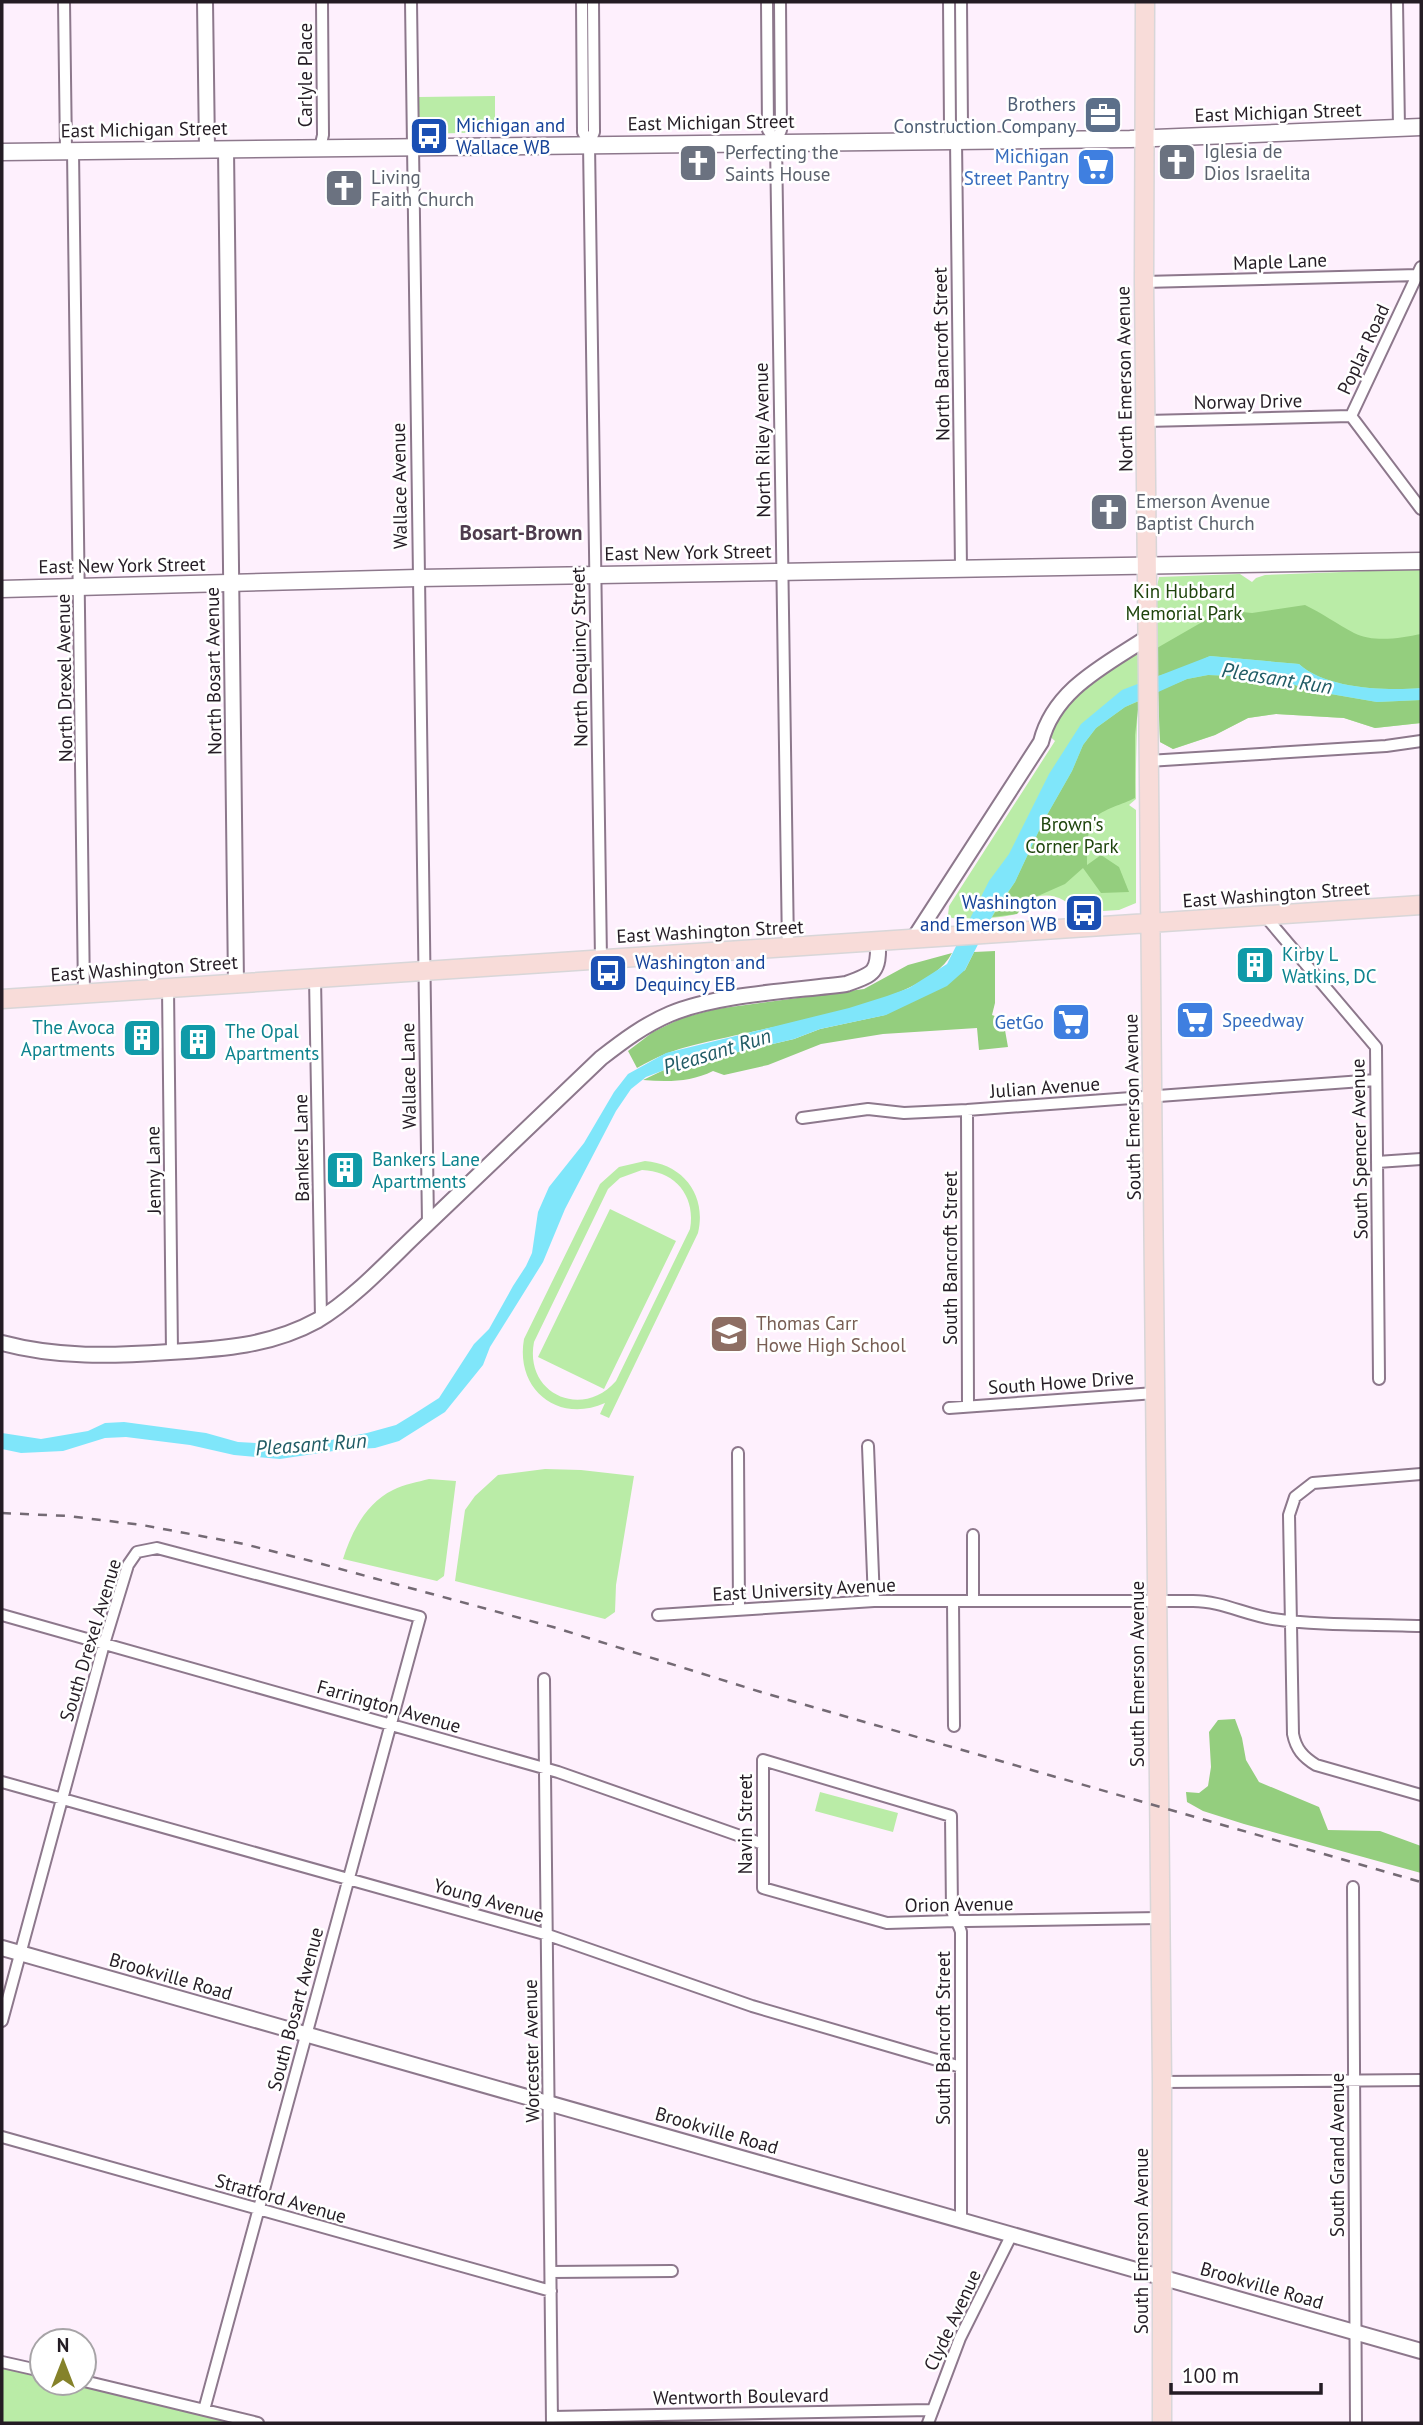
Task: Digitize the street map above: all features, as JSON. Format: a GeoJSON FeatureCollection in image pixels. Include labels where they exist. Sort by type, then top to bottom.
{"type":"FeatureCollection","features":[{"type":"Feature","properties":{"kind":"main road","name":"North Emerson Avenue"},"geometry":{"type":"LineString","coordinates":[[1145,2],[1144,282],[1151,925]]}},
{"type":"Feature","properties":{"kind":"main road","name":"East Michigan Street"},"geometry":{"type":"LineString","coordinates":[[2,152],[1144,138],[1421,127]]}},
{"type":"Feature","properties":{"kind":"main road","name":"East New York Street"},"geometry":{"type":"LineString","coordinates":[[2,589],[418,578],[1421,561]]}},
{"type":"Feature","properties":{"kind":"main road","name":"East Washington Street"},"geometry":{"type":"LineString","coordinates":[[2,999],[1151,925],[1421,905]]}},
{"type":"Feature","properties":{"kind":"main road","name":"South Emerson Avenue"},"geometry":{"type":"LineString","coordinates":[[1151,925],[1162,2082],[1162,2423]]}},
{"type":"Feature","properties":{"kind":"street","name":"North Drexel Avenue"},"geometry":{"type":"LineString","coordinates":[[64,2],[80,587],[84,994]]}},
{"type":"Feature","properties":{"kind":"street"},"geometry":{"type":"LineString","coordinates":[[205,2],[207,149]]}},
{"type":"Feature","properties":{"kind":"street","name":"Carlyle Place"},"geometry":{"type":"LineString","coordinates":[[320,148],[323,135],[322,2]]}},
{"type":"Feature","properties":{"kind":"street","name":"Wallace Avenue"},"geometry":{"type":"LineString","coordinates":[[411,2],[424,970]]}},
{"type":"Feature","properties":{"kind":"street","name":"North Dequincy Street"},"geometry":{"type":"LineString","coordinates":[[582,2],[583,132],[589,144]]}},
{"type":"Feature","properties":{"kind":"street","name":"North Dequincy Street"},"geometry":{"type":"LineString","coordinates":[[593,2],[594,132],[589,144],[601,959]]}},
{"type":"Feature","properties":{"kind":"street","name":"North Riley Avenue"},"geometry":{"type":"LineString","coordinates":[[767,2],[768,130],[776,142]]}},
{"type":"Feature","properties":{"kind":"street","name":"North Riley Avenue"},"geometry":{"type":"LineString","coordinates":[[780,2],[781,130],[776,142],[788,948]]}},
{"type":"Feature","properties":{"kind":"street","name":"North Bancroft Street"},"geometry":{"type":"LineString","coordinates":[[949,2],[950,127],[956,140],[961,568]]}},
{"type":"Feature","properties":{"kind":"street","name":"North Bancroft Street"},"geometry":{"type":"LineString","coordinates":[[956,140],[962,127],[961,2]]}},
{"type":"Feature","properties":{"kind":"street"},"geometry":{"type":"LineString","coordinates":[[1397,2],[1399,128]]}},
{"type":"Feature","properties":{"kind":"street","name":"North Bosart Avenue"},"geometry":{"type":"LineString","coordinates":[[226,149],[236,983]]}},
{"type":"Feature","properties":{"kind":"street","name":"Maple Lane"},"geometry":{"type":"LineString","coordinates":[[1144,282],[1419,271]]}},
{"type":"Feature","properties":{"kind":"street","name":"Poplar Road"},"geometry":{"type":"LineString","coordinates":[[1419,271],[1351,416],[1421,509]]}},
{"type":"Feature","properties":{"kind":"street","name":"Norway Drive"},"geometry":{"type":"LineString","coordinates":[[1146,421],[1351,416]]}},
{"type":"Feature","properties":{"kind":"street"},"geometry":{"type":"LineString","coordinates":[[913,940],[1041,742],[1045,726],[1061,703],[1097,670],[1148,637]]}},
{"type":"Feature","properties":{"kind":"street"},"geometry":{"type":"LineString","coordinates":[[1148,761],[1421,741]]}},
{"type":"Feature","properties":{"kind":"street","name":"South Spencer Avenue"},"geometry":{"type":"LineString","coordinates":[[1265,916],[1376,1047],[1379,1380]]}},
{"type":"Feature","properties":{"kind":"street"},"geometry":{"type":"LineString","coordinates":[[2,1343],[47,1353],[77,1356],[230,1349],[279,1338],[321,1318],[378,1271],[601,1058],[639,1029],[674,1013],[710,1002],[846,984],[863,978],[873,974],[876,969],[879,958],[878,942]]}},
{"type":"Feature","properties":{"kind":"street","name":"Wallace Lane"},"geometry":{"type":"LineString","coordinates":[[424,970],[428,1224]]}},
{"type":"Feature","properties":{"kind":"street","name":"Bankers Lane"},"geometry":{"type":"LineString","coordinates":[[316,978],[321,1318]]}},
{"type":"Feature","properties":{"kind":"street","name":"Jenny Lane"},"geometry":{"type":"LineString","coordinates":[[168,988],[172,1352]]}},
{"type":"Feature","properties":{"kind":"street","name":"Julian Avenue"},"geometry":{"type":"LineString","coordinates":[[802,1118],[868,1109],[904,1113],[967,1110],[1376,1080]]}},
{"type":"Feature","properties":{"kind":"street","name":"South Bancroft Street"},"geometry":{"type":"LineString","coordinates":[[967,1110],[968,1406]]}},
{"type":"Feature","properties":{"kind":"street"},"geometry":{"type":"LineString","coordinates":[[1377,1162],[1421,1159]]}},
{"type":"Feature","properties":{"kind":"street","name":"South Howe Drive"},"geometry":{"type":"LineString","coordinates":[[949,1408],[1155,1393]]}},
{"type":"Feature","properties":{"kind":"street"},"geometry":{"type":"LineString","coordinates":[[868,1446],[874,1601]]}},
{"type":"Feature","properties":{"kind":"street"},"geometry":{"type":"LineString","coordinates":[[737,1453],[738,1609]]}},
{"type":"Feature","properties":{"kind":"street"},"geometry":{"type":"LineString","coordinates":[[1421,1474],[1322,1480],[1308,1484],[1297,1493],[1289,1515],[1293,1734],[1298,1751],[1316,1765],[1421,1795]]}},
{"type":"Feature","properties":{"kind":"street"},"geometry":{"type":"LineString","coordinates":[[973,1535],[973,1601]]}},
{"type":"Feature","properties":{"kind":"street","name":"South Drexel Avenue"},"geometry":{"type":"LineString","coordinates":[[2,2021],[104,1644],[131,1559],[137,1552],[157,1548],[420,1617]]}},
{"type":"Feature","properties":{"kind":"street","name":"East University Avenue"},"geometry":{"type":"LineString","coordinates":[[658,1615],[874,1601],[1157,1601]]}},
{"type":"Feature","properties":{"kind":"street"},"geometry":{"type":"LineString","coordinates":[[953,1601],[954,1726]]}},
{"type":"Feature","properties":{"kind":"street"},"geometry":{"type":"LineString","coordinates":[[1157,1601],[1207,1602],[1268,1618],[1421,1626]]}},
{"type":"Feature","properties":{"kind":"street","name":"Farrington Avenue"},"geometry":{"type":"LineString","coordinates":[[2,1615],[546,1769],[763,1844]]}},
{"type":"Feature","properties":{"kind":"street","name":"South Bosart Avenue"},"geometry":{"type":"LineString","coordinates":[[204,2410],[420,1617]]}},
{"type":"Feature","properties":{"kind":"street","name":"Worcester Avenue"},"geometry":{"type":"LineString","coordinates":[[544,1679],[552,2420]]}},
{"type":"Feature","properties":{"kind":"street","name":"Navin Street"},"geometry":{"type":"LineString","coordinates":[[763,1888],[763,1760],[951,1816]]}},
{"type":"Feature","properties":{"kind":"street","name":"Young Avenue"},"geometry":{"type":"LineString","coordinates":[[2,1782],[548,1935],[752,2006],[961,2067]]}},
{"type":"Feature","properties":{"kind":"street","name":"South Bancroft Street"},"geometry":{"type":"LineString","coordinates":[[951,1816],[952,1910],[961,1931],[961,2219]]}},
{"type":"Feature","properties":{"kind":"street","name":"South Grand Avenue"},"geometry":{"type":"LineString","coordinates":[[1353,1887],[1356,2423]]}},
{"type":"Feature","properties":{"kind":"street","name":"Orion Avenue"},"geometry":{"type":"LineString","coordinates":[[763,1888],[887,1923],[1160,1918]]}},
{"type":"Feature","properties":{"kind":"street","name":"Brookville Road"},"geometry":{"type":"LineString","coordinates":[[2,1948],[1421,2351]]}},
{"type":"Feature","properties":{"kind":"street"},"geometry":{"type":"LineString","coordinates":[[1162,2082],[1421,2080]]}},
{"type":"Feature","properties":{"kind":"street","name":"Stratford Avenue"},"geometry":{"type":"LineString","coordinates":[[2,2137],[551,2291]]}},
{"type":"Feature","properties":{"kind":"street","name":"Clyde Avenue"},"geometry":{"type":"LineString","coordinates":[[928,2423],[960,2338],[1012,2234]]}},
{"type":"Feature","properties":{"kind":"street"},"geometry":{"type":"LineString","coordinates":[[551,2272],[672,2271]]}},
{"type":"Feature","properties":{"kind":"street"},"geometry":{"type":"LineString","coordinates":[[2,2362],[28,2368]]}},
{"type":"Feature","properties":{"kind":"street"},"geometry":{"type":"LineString","coordinates":[[98,2384],[258,2423]]}},
{"type":"Feature","properties":{"kind":"street","name":"Wentworth Boulevard"},"geometry":{"type":"LineString","coordinates":[[552,2420],[931,2410]]}},
{"type":"Feature","properties":{"kind":"green space"},"geometry":{"type":"Polygon","coordinates":[[[495,96],[495,132],[424,134],[424,130],[419,130],[419,97],[495,96]]]}},
{"type":"Feature","properties":{"kind":"green space","name":"Kin Hubbard Memorial Park"},"geometry":{"type":"Polygon","coordinates":[[[1421,569],[1421,723],[1375,728],[1344,718],[1276,714],[1248,718],[1215,735],[1173,749],[1160,742],[1157,623],[1159,577],[1240,574],[1252,582],[1265,575],[1421,569]]]}},
{"type":"Feature","properties":{"kind":"green space"},"geometry":{"type":"Polygon","coordinates":[[[1305,605],[1354,633],[1370,638],[1388,639],[1421,634],[1421,688],[1357,686],[1325,679],[1299,664],[1210,656],[1183,669],[1158,676],[1157,648],[1223,610],[1252,613],[1305,605]]]}},
{"type":"Feature","properties":{"kind":"green space","name":"Brown's Corner Park"},"geometry":{"type":"Polygon","coordinates":[[[1136,652],[1136,799],[1129,805],[1136,810],[1136,903],[1119,910],[1087,912],[1086,909],[1074,912],[1066,902],[1048,895],[1028,901],[1015,914],[990,918],[952,918],[948,915],[949,906],[1055,741],[1045,732],[1053,718],[1100,671],[1136,652]]]}},
{"type":"Feature","properties":{"kind":"green space"},"geometry":{"type":"Polygon","coordinates":[[[1208,675],[1295,685],[1377,702],[1421,700],[1421,723],[1375,728],[1344,718],[1276,714],[1248,718],[1215,735],[1173,749],[1160,742],[1158,691],[1187,679],[1208,675]]]}},
{"type":"Feature","properties":{"kind":"green space"},"geometry":{"type":"Polygon","coordinates":[[[1139,701],[1135,735],[1135,798],[1094,819],[1087,848],[1087,865],[1101,855],[1119,867],[1129,892],[1101,893],[1083,868],[1065,884],[1031,899],[1017,914],[992,917],[1015,882],[1083,745],[1096,728],[1125,707],[1139,701]]]}},
{"type":"Feature","properties":{"kind":"green space"},"geometry":{"type":"Polygon","coordinates":[[[995,951],[995,1003],[992,1015],[1003,1019],[1008,1047],[979,1050],[977,1028],[883,1034],[821,1044],[768,1065],[724,1075],[713,1071],[679,1080],[643,1080],[666,1069],[885,1015],[965,970],[974,952],[995,951]]]}},
{"type":"Feature","properties":{"kind":"green space"},"geometry":{"type":"Polygon","coordinates":[[[952,953],[934,973],[904,990],[865,1004],[694,1045],[665,1054],[637,1068],[628,1051],[653,1032],[682,1018],[716,1009],[864,989],[908,965],[952,953]]]}},
{"type":"Feature","properties":{"kind":"green space"},"geometry":{"type":"Polygon","coordinates":[[[645,1161],[671,1168],[681,1175],[695,1194],[700,1219],[698,1233],[609,1418],[600,1414],[605,1403],[571,1409],[544,1398],[533,1387],[526,1373],[523,1357],[524,1339],[600,1184],[619,1167],[645,1161]],[[642,1170],[620,1178],[608,1189],[534,1342],[533,1360],[538,1376],[558,1396],[572,1400],[587,1399],[602,1393],[616,1381],[690,1229],[690,1206],[686,1196],[673,1180],[654,1171],[642,1170]]]}},
{"type":"Feature","properties":{"kind":"green space"},"geometry":{"type":"Polygon","coordinates":[[[610,1209],[676,1241],[604,1389],[538,1357],[610,1209]]]}},
{"type":"Feature","properties":{"kind":"green space"},"geometry":{"type":"Polygon","coordinates":[[[545,1469],[634,1476],[616,1585],[615,1612],[605,1619],[455,1581],[465,1510],[475,1496],[498,1475],[545,1469]]]}},
{"type":"Feature","properties":{"kind":"green space"},"geometry":{"type":"Polygon","coordinates":[[[429,1479],[456,1481],[444,1576],[437,1581],[343,1559],[355,1529],[375,1503],[397,1488],[429,1479]]]}},
{"type":"Feature","properties":{"kind":"green space"},"geometry":{"type":"Polygon","coordinates":[[[1235,1719],[1246,1760],[1259,1782],[1319,1807],[1328,1830],[1380,1831],[1421,1846],[1421,1873],[1244,1824],[1203,1811],[1187,1802],[1186,1792],[1199,1793],[1208,1786],[1211,1767],[1209,1732],[1218,1720],[1235,1719]]]}},
{"type":"Feature","properties":{"kind":"green space"},"geometry":{"type":"Polygon","coordinates":[[[820,1792],[898,1813],[893,1832],[815,1811],[820,1792]]]}},
{"type":"Feature","properties":{"kind":"green space"},"geometry":{"type":"Polygon","coordinates":[[[2,2367],[28,2373],[28,2397],[98,2397],[98,2389],[242,2423],[2,2423],[2,2367]]]}},
{"type":"Feature","properties":{"kind":"water","name":"Pleasant Run"},"geometry":{"type":"Polygon","coordinates":[[[1210,656],[1299,664],[1325,679],[1357,686],[1421,688],[1421,700],[1377,702],[1295,685],[1208,675],[1187,679],[1125,707],[1096,728],[1083,745],[1015,882],[996,909],[965,970],[947,986],[886,1015],[820,1029],[794,1039],[667,1069],[646,1077],[631,1089],[616,1111],[565,1209],[543,1262],[490,1347],[483,1365],[445,1412],[399,1441],[375,1448],[280,1459],[234,1455],[190,1445],[126,1437],[105,1438],[63,1451],[21,1453],[2,1449],[2,1433],[41,1439],[88,1431],[105,1423],[124,1422],[206,1433],[238,1442],[273,1444],[326,1441],[396,1425],[439,1398],[474,1344],[489,1329],[526,1266],[532,1253],[538,1212],[549,1187],[584,1143],[614,1092],[628,1074],[666,1053],[849,1008],[887,996],[909,988],[947,964],[989,881],[1009,854],[1049,774],[1081,724],[1122,690],[1210,656]]]}},
{"type":"Feature","properties":{"kind":"railway"},"geometry":{"type":"LineString","coordinates":[[2,1513],[68,1516],[142,1525],[244,1544],[311,1561],[553,1627],[764,1693],[1421,1882]]}},
{"type":"Feature","properties":{"kind":"place","name":"Brothers Construction Company"},"geometry":{"type":"Point","coordinates":[1103,115]}},
{"type":"Feature","properties":{"kind":"place","name":"Michigan and Wallace WB"},"geometry":{"type":"Point","coordinates":[429,136]}},
{"type":"Feature","properties":{"kind":"place","name":"Iglesia de Dios Israelita"},"geometry":{"type":"Point","coordinates":[1177,162]}},
{"type":"Feature","properties":{"kind":"place","name":"Perfecting the Saints House"},"geometry":{"type":"Point","coordinates":[698,163]}},
{"type":"Feature","properties":{"kind":"place","name":"Michigan Street Pantry"},"geometry":{"type":"Point","coordinates":[1096,167]}},
{"type":"Feature","properties":{"kind":"place","name":"Living Faith Church"},"geometry":{"type":"Point","coordinates":[344,188]}},
{"type":"Feature","properties":{"kind":"place","name":"Emerson Avenue Baptist Church"},"geometry":{"type":"Point","coordinates":[1109,512]}},
{"type":"Feature","properties":{"kind":"place","name":"Washington and Emerson WB"},"geometry":{"type":"Point","coordinates":[1084,913]}},
{"type":"Feature","properties":{"kind":"place","name":"Kirby L Watkins, DC"},"geometry":{"type":"Point","coordinates":[1255,965]}},
{"type":"Feature","properties":{"kind":"place","name":"Washington and Dequincy EB"},"geometry":{"type":"Point","coordinates":[608,973]}},
{"type":"Feature","properties":{"kind":"place","name":"Speedway"},"geometry":{"type":"Point","coordinates":[1195,1020]}},
{"type":"Feature","properties":{"kind":"place","name":"GetGo"},"geometry":{"type":"Point","coordinates":[1071,1022]}},
{"type":"Feature","properties":{"kind":"place","name":"The Avoca Apartments"},"geometry":{"type":"Point","coordinates":[142,1038]}},
{"type":"Feature","properties":{"kind":"place","name":"The Opal Apartments"},"geometry":{"type":"Point","coordinates":[198,1042]}},
{"type":"Feature","properties":{"kind":"place","name":"Bankers Lane Apartments"},"geometry":{"type":"Point","coordinates":[345,1170]}},
{"type":"Feature","properties":{"kind":"place","name":"Thomas Carr Howe High School"},"geometry":{"type":"Point","coordinates":[729,1334]}},
{"type":"Feature","properties":{"kind":"district","name":"Bosart-Brown"},"geometry":{"type":"Point","coordinates":[521,532]}}]}
